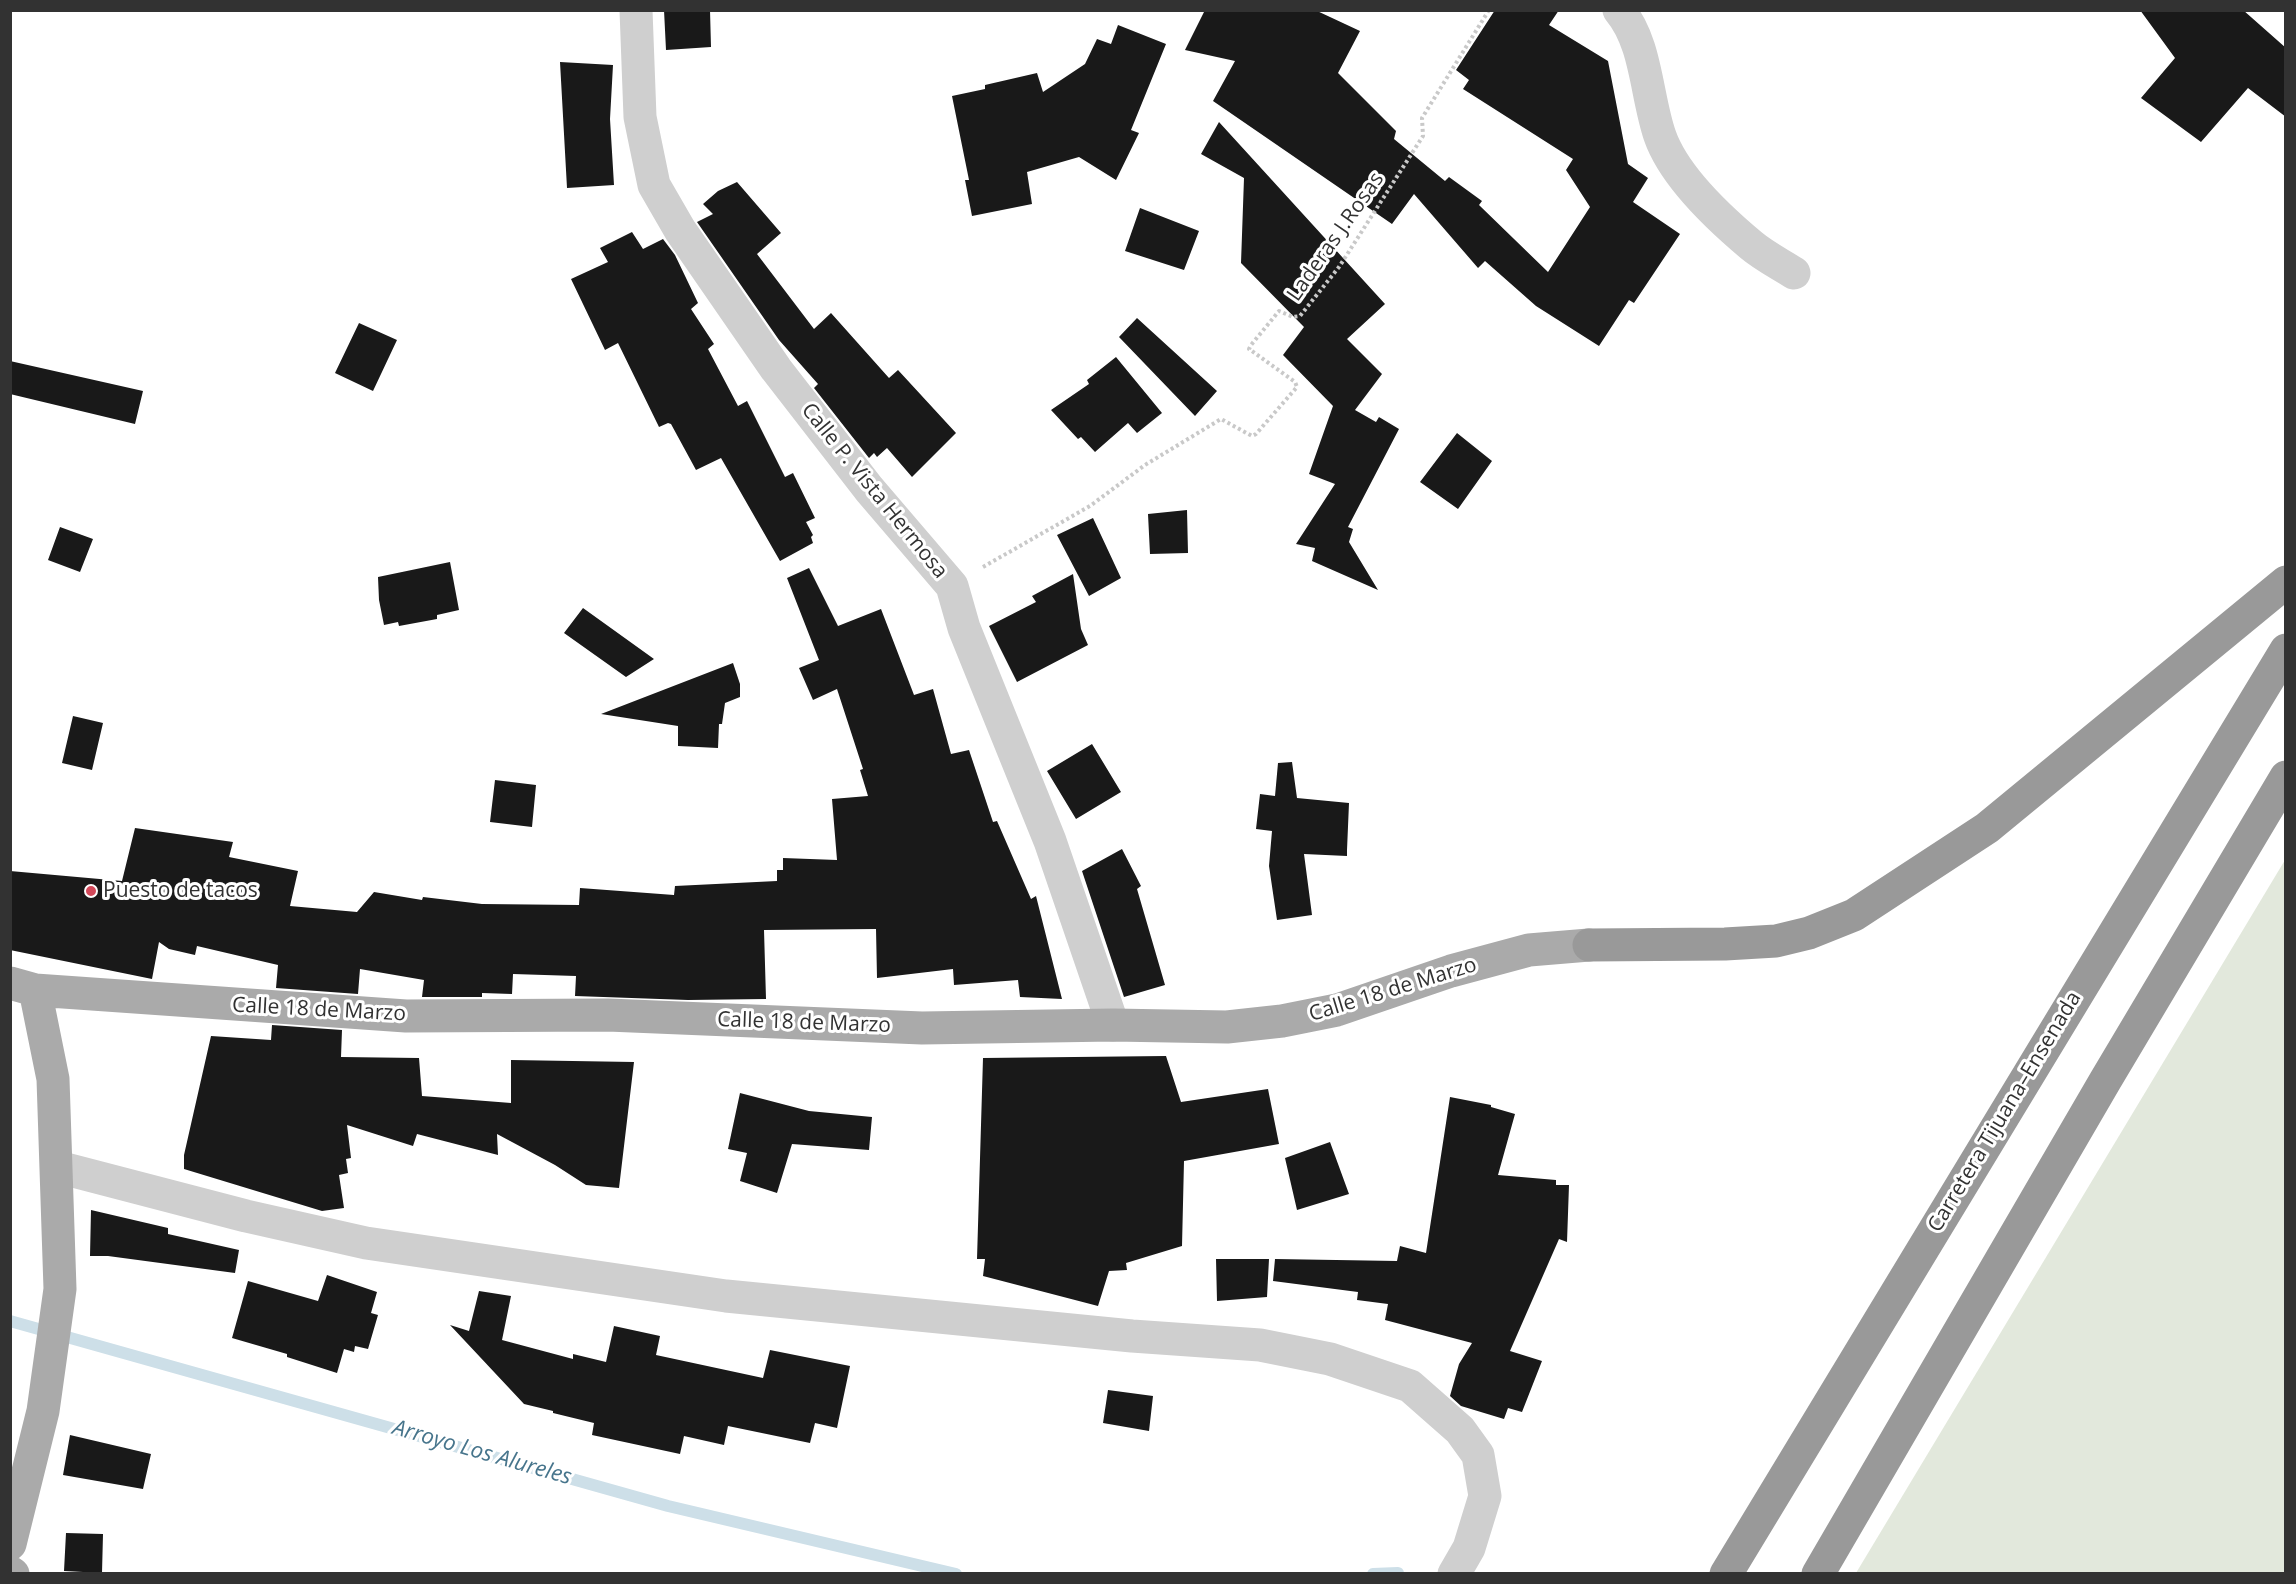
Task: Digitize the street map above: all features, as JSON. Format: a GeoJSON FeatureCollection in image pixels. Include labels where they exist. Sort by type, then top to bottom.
{"type":"FeatureCollection","features":[{"type":"Feature","properties":{"kind":"highway"},"geometry":{"type":"LineString","coordinates":[[1589,945],[1725,944],[1776,941],[1809,933],[1854,915],[1987,828],[2286,582]]}},
{"type":"Feature","properties":{"kind":"highway","name":"Carretera Tijuana–Ensenada"},"geometry":{"type":"LineString","coordinates":[[1726,1574],[2286,650]]}},
{"type":"Feature","properties":{"kind":"highway"},"geometry":{"type":"LineString","coordinates":[[1818,1574],[2105,1081],[2286,777]]}},
{"type":"Feature","properties":{"kind":"main road","name":"Calle 18 de Marzo"},"geometry":{"type":"LineString","coordinates":[[19,992],[406,1016],[608,1015],[922,1028],[1227,1026],[1282,1022],[1337,1010],[1451,971],[1529,950],[1589,945]]}},
{"type":"Feature","properties":{"kind":"main road"},"geometry":{"type":"LineString","coordinates":[[10,1544],[43,1411],[60,1289],[58,1167],[53,1079],[19,992]]}},
{"type":"Feature","properties":{"kind":"street","name":"Calle P. Vista Hermosa"},"geometry":{"type":"LineString","coordinates":[[636,10],[640,117],[654,185],[680,230],[776,369],[869,489],[952,586],[964,628],[1050,842],[1113,1025]]}},
{"type":"Feature","properties":{"kind":"street"},"geometry":{"type":"LineString","coordinates":[[1619,10],[1641,51],[1648,96],[1661,139],[1676,166],[1719,215],[1753,246],[1794,273]]}},
{"type":"Feature","properties":{"kind":"street"},"geometry":{"type":"LineString","coordinates":[[58,1167],[246,1216],[378,1244],[726,1296],[1132,1336],[1260,1345],[1330,1359],[1410,1386],[1460,1431],[1478,1455],[1485,1496],[1469,1548],[1454,1574]]}},
{"type":"Feature","properties":{"kind":"path","name":"Laderas J.Rosas"},"geometry":{"type":"LineString","coordinates":[[952,586],[1090,506],[1145,465],[1221,419],[1246,435],[1256,434],[1297,387],[1295,382],[1250,349],[1251,345],[1279,311],[1293,317],[1300,316],[1339,267],[1423,136],[1422,117],[1489,10]]}},
{"type":"Feature","properties":{"kind":"shaded area"},"geometry":{"type":"Polygon","coordinates":[[[2285,860],[2285,1573],[1856,1573],[2285,860]]]}},
{"type":"Feature","properties":{"kind":"building"},"geometry":{"type":"Polygon","coordinates":[[[664,10],[710,10],[711,47],[666,50],[664,10]]]}},
{"type":"Feature","properties":{"kind":"building"},"geometry":{"type":"Polygon","coordinates":[[[1205,10],[1315,10],[1360,31],[1338,73],[1396,131],[1394,139],[1445,181],[1449,177],[1482,201],[1479,205],[1548,272],[1590,207],[1566,170],[1573,159],[1463,89],[1469,80],[1456,70],[1495,10],[1559,10],[1549,25],[1608,61],[1628,164],[1648,178],[1633,202],[1680,234],[1634,303],[1629,300],[1599,346],[1536,306],[1485,261],[1478,268],[1414,194],[1392,224],[1213,101],[1235,61],[1185,50],[1205,10]]]}},
{"type":"Feature","properties":{"kind":"building"},"geometry":{"type":"Polygon","coordinates":[[[2140,10],[2243,10],[2286,48],[2286,117],[2248,88],[2201,142],[2141,98],[2175,58],[2140,10]]]}},
{"type":"Feature","properties":{"kind":"building"},"geometry":{"type":"Polygon","coordinates":[[[1118,25],[1166,44],[1131,130],[1139,133],[1116,180],[1079,157],[1027,172],[1032,204],[972,216],[965,180],[969,180],[952,96],[985,89],[985,85],[1037,73],[1043,92],[1085,64],[1097,39],[1111,44],[1118,25]]]}},
{"type":"Feature","properties":{"kind":"building"},"geometry":{"type":"Polygon","coordinates":[[[560,62],[613,65],[610,119],[614,185],[567,188],[560,62]]]}},
{"type":"Feature","properties":{"kind":"building"},"geometry":{"type":"Polygon","coordinates":[[[1219,122],[1385,304],[1347,339],[1382,374],[1355,410],[1376,422],[1379,417],[1399,429],[1348,527],[1353,529],[1349,542],[1378,590],[1312,561],[1315,548],[1296,544],[1335,484],[1309,474],[1333,406],[1283,355],[1304,327],[1241,263],[1244,178],[1201,154],[1219,122]]]}},
{"type":"Feature","properties":{"kind":"building"},"geometry":{"type":"Polygon","coordinates":[[[737,182],[781,233],[757,254],[814,329],[831,313],[889,378],[898,370],[956,433],[912,477],[887,448],[877,457],[874,453],[869,458],[814,388],[818,384],[779,340],[697,222],[713,214],[703,204],[718,191],[737,182]]]}},
{"type":"Feature","properties":{"kind":"building"},"geometry":{"type":"Polygon","coordinates":[[[1140,208],[1199,231],[1184,270],[1125,251],[1140,208]]]}},
{"type":"Feature","properties":{"kind":"building"},"geometry":{"type":"Polygon","coordinates":[[[632,232],[643,249],[663,239],[675,255],[698,303],[691,309],[714,344],[708,349],[738,406],[747,401],[785,477],[793,473],[815,518],[806,522],[813,535],[811,537],[813,543],[780,561],[721,458],[696,470],[671,424],[659,427],[618,343],[605,350],[571,279],[608,262],[600,248],[632,232]]]}},
{"type":"Feature","properties":{"kind":"building"},"geometry":{"type":"Polygon","coordinates":[[[1137,318],[1217,391],[1195,416],[1119,337],[1137,318]]]}},
{"type":"Feature","properties":{"kind":"building"},"geometry":{"type":"Polygon","coordinates":[[[359,323],[397,340],[373,391],[335,373],[359,323]]]}},
{"type":"Feature","properties":{"kind":"building"},"geometry":{"type":"Polygon","coordinates":[[[1116,357],[1162,413],[1137,433],[1128,423],[1095,452],[1081,437],[1078,439],[1051,410],[1089,384],[1087,380],[1116,357]]]}},
{"type":"Feature","properties":{"kind":"building"},"geometry":{"type":"Polygon","coordinates":[[[10,361],[143,391],[135,424],[10,394],[10,361]]]}},
{"type":"Feature","properties":{"kind":"building"},"geometry":{"type":"Polygon","coordinates":[[[1457,433],[1492,461],[1458,509],[1420,482],[1457,433]]]}},
{"type":"Feature","properties":{"kind":"building"},"geometry":{"type":"Polygon","coordinates":[[[1187,510],[1188,553],[1150,554],[1148,514],[1187,510]]]}},
{"type":"Feature","properties":{"kind":"building"},"geometry":{"type":"Polygon","coordinates":[[[1093,518],[1121,578],[1089,596],[1057,535],[1093,518]]]}},
{"type":"Feature","properties":{"kind":"building"},"geometry":{"type":"Polygon","coordinates":[[[60,527],[93,539],[80,572],[48,560],[60,527]]]}},
{"type":"Feature","properties":{"kind":"building"},"geometry":{"type":"Polygon","coordinates":[[[450,562],[459,610],[437,615],[437,619],[399,626],[398,622],[384,625],[379,600],[378,577],[450,562]]]}},
{"type":"Feature","properties":{"kind":"building"},"geometry":{"type":"Polygon","coordinates":[[[809,568],[838,626],[881,609],[914,695],[933,689],[951,754],[969,750],[993,822],[997,821],[1031,899],[1036,896],[1062,999],[1020,997],[1018,980],[954,985],[953,969],[877,978],[876,929],[764,930],[766,999],[688,1000],[575,996],[576,976],[513,974],[512,994],[482,993],[482,997],[422,997],[424,980],[360,969],[358,994],[276,988],[278,965],[197,946],[195,955],[169,949],[159,942],[152,979],[10,950],[10,871],[122,881],[135,828],[233,842],[229,857],[298,871],[290,906],[357,912],[374,892],[422,900],[423,897],[482,904],[579,905],[580,888],[674,895],[675,886],[777,881],[777,870],[783,870],[783,858],[837,860],[832,799],[868,796],[860,770],[863,769],[837,689],[813,700],[799,668],[819,660],[787,578],[809,568]]]}},
{"type":"Feature","properties":{"kind":"building"},"geometry":{"type":"Polygon","coordinates":[[[1073,574],[1081,629],[1088,645],[1017,682],[989,626],[1036,602],[1032,596],[1073,574]]]}},
{"type":"Feature","properties":{"kind":"building"},"geometry":{"type":"Polygon","coordinates":[[[583,608],[654,659],[626,677],[564,633],[583,608]]]}},
{"type":"Feature","properties":{"kind":"building"},"geometry":{"type":"Polygon","coordinates":[[[733,663],[740,684],[740,697],[725,703],[722,724],[719,724],[718,748],[678,746],[678,726],[601,714],[733,663]]]}},
{"type":"Feature","properties":{"kind":"building"},"geometry":{"type":"Polygon","coordinates":[[[73,716],[103,723],[92,770],[62,763],[73,716]]]}},
{"type":"Feature","properties":{"kind":"building"},"geometry":{"type":"Polygon","coordinates":[[[1092,744],[1121,792],[1076,819],[1047,771],[1092,744]]]}},
{"type":"Feature","properties":{"kind":"building"},"geometry":{"type":"Polygon","coordinates":[[[1292,762],[1297,798],[1349,803],[1347,856],[1304,854],[1312,915],[1277,920],[1269,866],[1272,831],[1256,829],[1260,794],[1275,796],[1278,763],[1292,762]]]}},
{"type":"Feature","properties":{"kind":"building"},"geometry":{"type":"Polygon","coordinates":[[[495,780],[536,785],[532,827],[490,822],[495,780]]]}},
{"type":"Feature","properties":{"kind":"building"},"geometry":{"type":"Polygon","coordinates":[[[1122,849],[1141,886],[1137,889],[1165,985],[1124,997],[1082,871],[1122,849]]]}},
{"type":"Feature","properties":{"kind":"building"},"geometry":{"type":"Polygon","coordinates":[[[272,1025],[342,1030],[341,1057],[419,1058],[422,1096],[511,1103],[511,1060],[634,1062],[619,1188],[586,1185],[555,1165],[497,1134],[498,1155],[417,1134],[413,1146],[347,1125],[351,1158],[346,1159],[348,1173],[339,1175],[344,1208],[322,1211],[184,1169],[184,1155],[211,1036],[271,1040],[272,1025]]]}},
{"type":"Feature","properties":{"kind":"building"},"geometry":{"type":"Polygon","coordinates":[[[1166,1056],[1181,1102],[1268,1089],[1279,1144],[1184,1161],[1182,1246],[1126,1263],[1127,1270],[1109,1271],[1098,1306],[983,1276],[985,1259],[977,1259],[983,1058],[1166,1056]]]}},
{"type":"Feature","properties":{"kind":"building"},"geometry":{"type":"Polygon","coordinates":[[[740,1093],[809,1111],[872,1117],[869,1150],[792,1144],[777,1193],[740,1181],[747,1153],[728,1149],[740,1093]]]}},
{"type":"Feature","properties":{"kind":"building"},"geometry":{"type":"Polygon","coordinates":[[[1450,1097],[1491,1105],[1491,1107],[1515,1114],[1498,1175],[1556,1180],[1556,1185],[1569,1185],[1567,1242],[1559,1239],[1510,1351],[1542,1361],[1522,1412],[1508,1408],[1504,1419],[1461,1406],[1450,1396],[1459,1364],[1472,1343],[1385,1320],[1388,1304],[1357,1300],[1358,1292],[1273,1281],[1275,1259],[1397,1261],[1400,1246],[1426,1253],[1450,1097]]]}},
{"type":"Feature","properties":{"kind":"building"},"geometry":{"type":"Polygon","coordinates":[[[1330,1142],[1349,1194],[1297,1210],[1285,1158],[1330,1142]]]}},
{"type":"Feature","properties":{"kind":"building"},"geometry":{"type":"Polygon","coordinates":[[[91,1210],[168,1228],[168,1234],[239,1250],[235,1273],[108,1256],[90,1256],[91,1210]]]}},
{"type":"Feature","properties":{"kind":"building"},"geometry":{"type":"Polygon","coordinates":[[[1216,1259],[1269,1259],[1267,1297],[1217,1301],[1216,1259]]]}},
{"type":"Feature","properties":{"kind":"building"},"geometry":{"type":"Polygon","coordinates":[[[327,1275],[377,1292],[371,1313],[378,1315],[368,1349],[355,1346],[354,1352],[344,1349],[337,1373],[287,1357],[287,1354],[232,1338],[248,1281],[318,1301],[327,1275]]]}},
{"type":"Feature","properties":{"kind":"building"},"geometry":{"type":"Polygon","coordinates":[[[479,1291],[511,1296],[502,1340],[573,1359],[573,1354],[606,1362],[614,1326],[660,1336],[656,1355],[763,1378],[770,1350],[850,1366],[837,1428],[815,1423],[810,1443],[728,1426],[724,1445],[684,1436],[680,1454],[592,1435],[594,1423],[524,1404],[450,1325],[469,1331],[479,1291]]]}},
{"type":"Feature","properties":{"kind":"building"},"geometry":{"type":"Polygon","coordinates":[[[1108,1390],[1153,1396],[1149,1431],[1103,1423],[1108,1390]]]}},
{"type":"Feature","properties":{"kind":"building"},"geometry":{"type":"Polygon","coordinates":[[[70,1435],[151,1454],[143,1489],[63,1475],[70,1435]]]}},
{"type":"Feature","properties":{"kind":"building"},"geometry":{"type":"Polygon","coordinates":[[[66,1533],[103,1534],[102,1573],[64,1571],[66,1533]]]}},
{"type":"Feature","properties":{"kind":"waterway","name":"Arroyo Los Alureles"},"geometry":{"type":"LineString","coordinates":[[10,1321],[668,1506],[956,1574]]}},
{"type":"Feature","properties":{"kind":"waterway","name":"Arroyo Los Alureles"},"geometry":{"type":"LineString","coordinates":[[1373,1574],[1398,1573]]}},
{"type":"Feature","properties":{"kind":"place","name":"Puesto de tacos"},"geometry":{"type":"Point","coordinates":[91,891]}}]}
